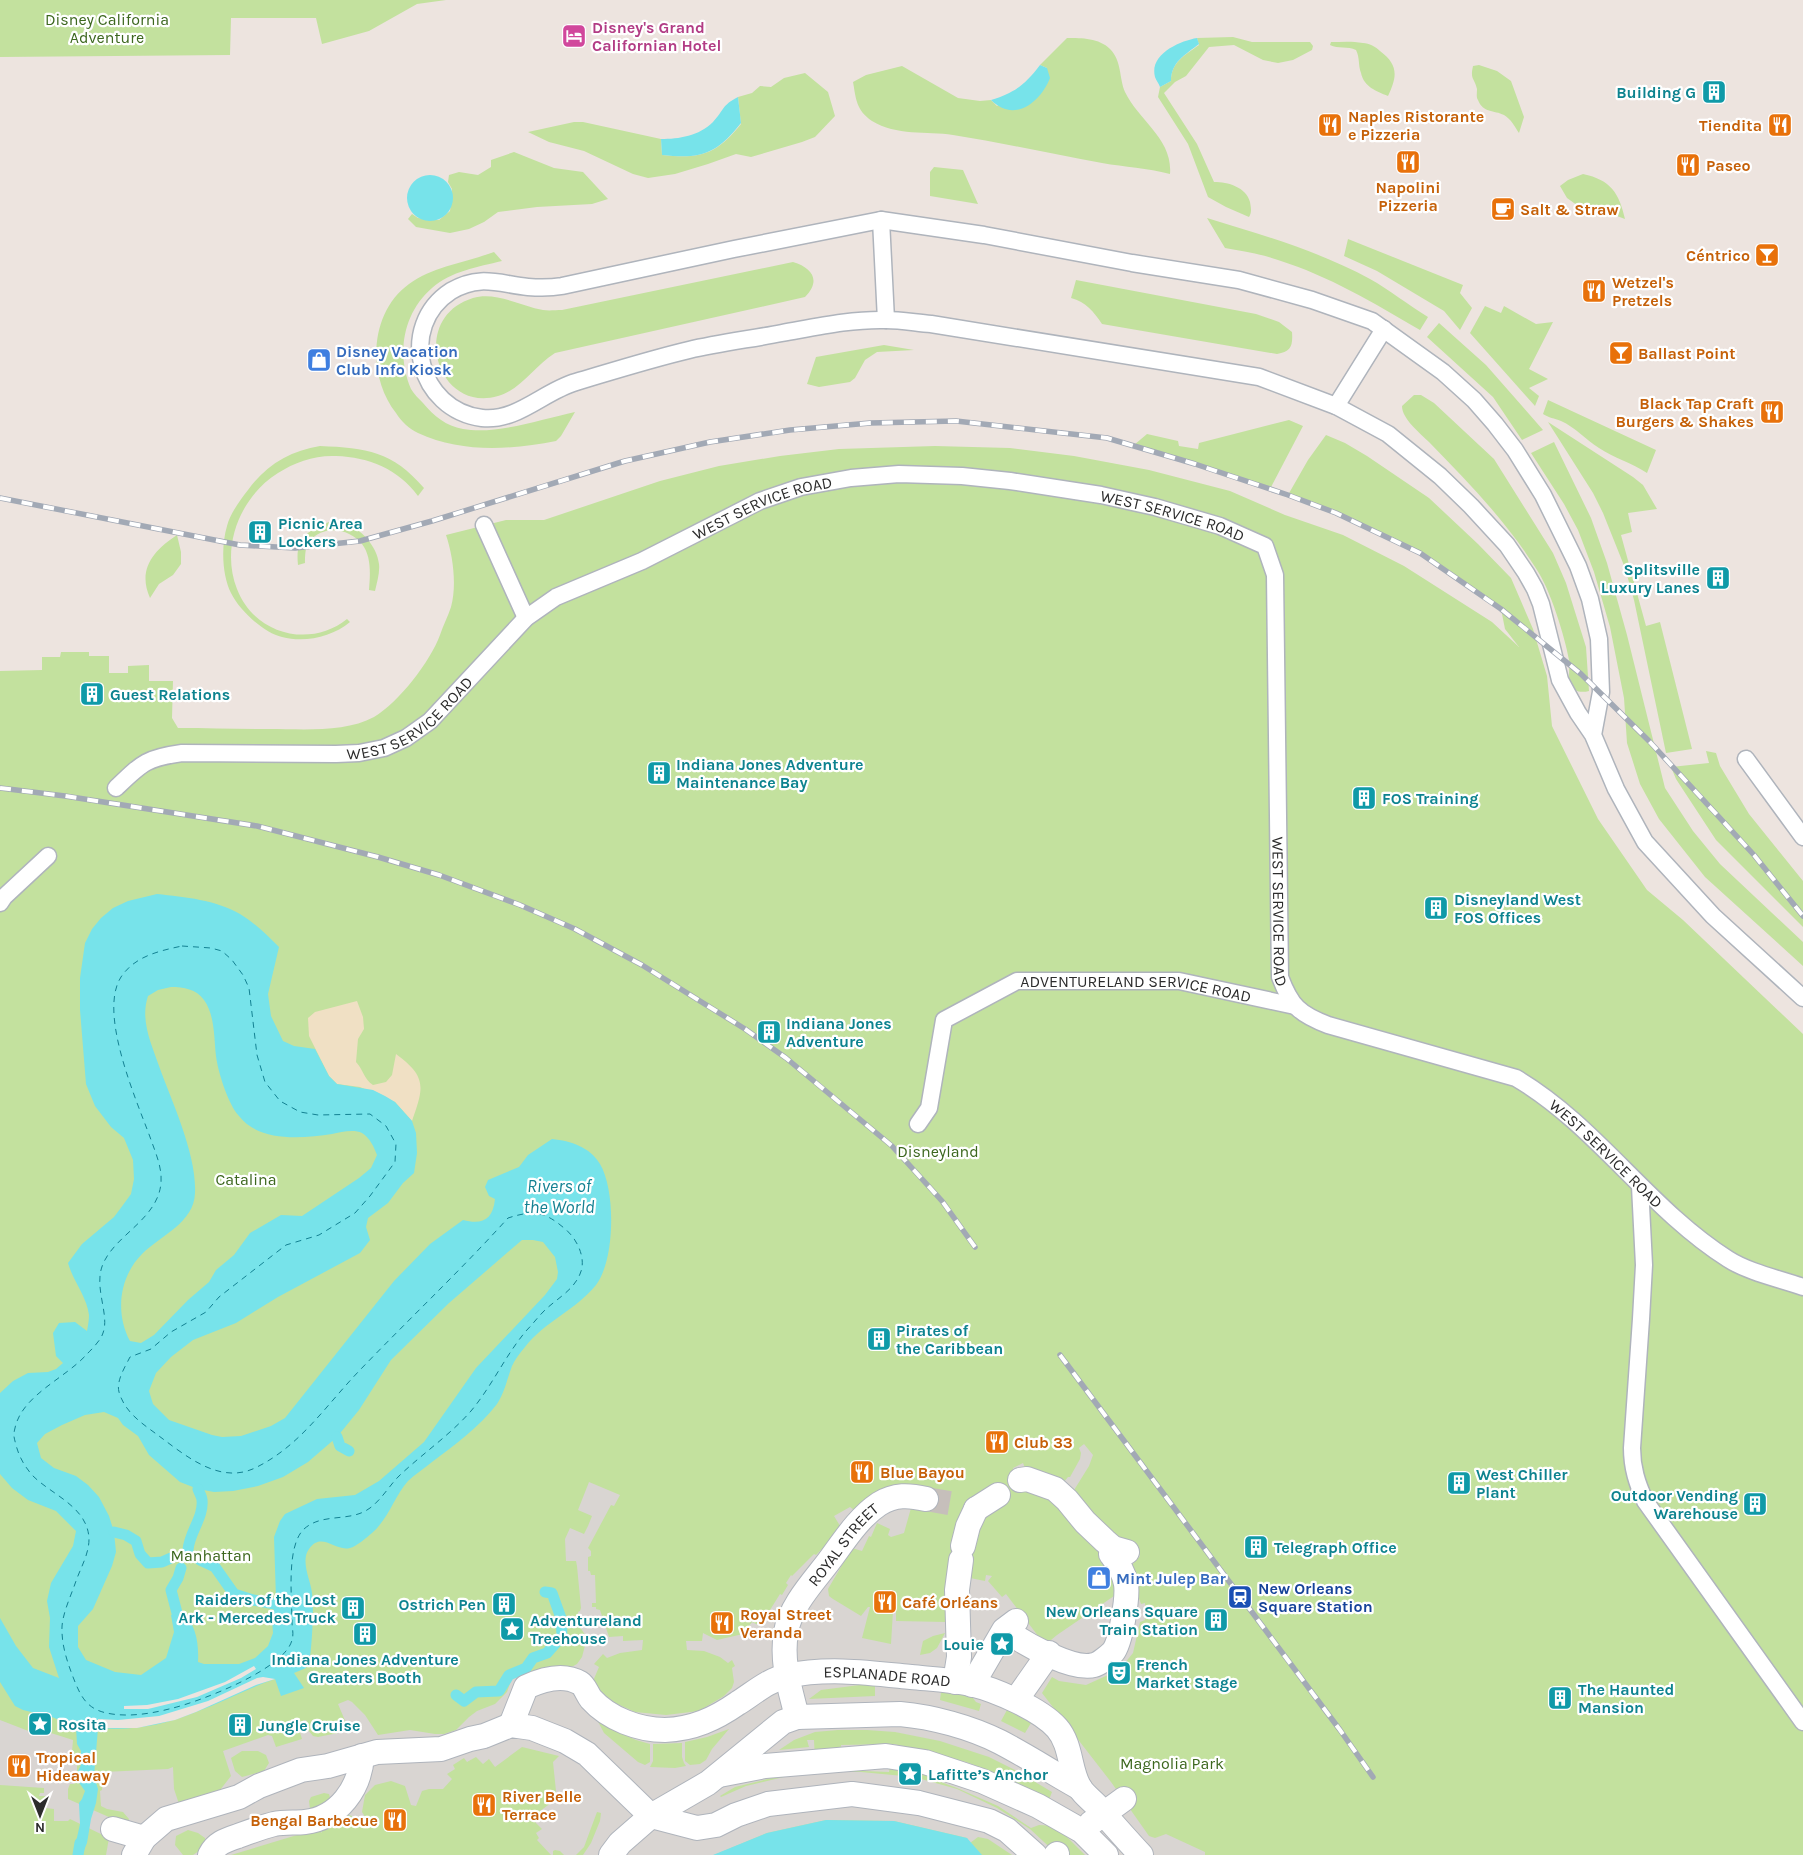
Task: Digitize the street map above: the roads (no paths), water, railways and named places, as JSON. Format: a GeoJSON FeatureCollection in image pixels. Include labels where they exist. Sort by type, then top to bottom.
{"type":"FeatureCollection","features":[{"type":"Feature","properties":{"kind":"street"},"geometry":{"type":"LineString","coordinates":[[964,1683],[1004,1630],[1013,1627],[1030,1646],[1075,1666],[1095,1665],[1114,1652],[1120,1633],[1126,1586],[1121,1567],[1111,1554],[1121,1550],[1085,1522],[1056,1489],[1027,1479],[1020,1480]]}},
{"type":"Feature","properties":{"kind":"street","name":"ROYAL STREET"},"geometry":{"type":"LineString","coordinates":[[797,1717],[783,1655],[787,1629],[804,1593],[855,1526],[879,1504],[902,1495],[926,1499]]}},
{"type":"Feature","properties":{"kind":"street"},"geometry":{"type":"LineString","coordinates":[[964,1683],[959,1657],[957,1590],[968,1526],[968,1507],[998,1495]]}},
{"type":"Feature","properties":{"kind":"street"},"geometry":{"type":"LineString","coordinates":[[1016,1700],[1049,1653]]}},
{"type":"Feature","properties":{"kind":"street","name":"ESPLANADE ROAD"},"geometry":{"type":"LineString","coordinates":[[511,1725],[526,1687],[539,1681],[557,1678],[568,1679],[582,1684],[591,1699],[628,1724],[656,1730],[679,1729],[699,1725],[716,1717],[758,1689],[787,1676],[822,1672],[868,1673],[964,1683],[1016,1700],[1058,1729],[1070,1755],[1080,1788],[1104,1813],[1133,1852]]}},
{"type":"Feature","properties":{"kind":"street"},"geometry":{"type":"LineString","coordinates":[[611,1855],[620,1843],[650,1816],[708,1783],[783,1722],[797,1717],[917,1715],[971,1730],[998,1741],[1080,1788]]}},
{"type":"Feature","properties":{"kind":"street"},"geometry":{"type":"LineString","coordinates":[[113,1830],[139,1846],[166,1819],[239,1797],[259,1786],[301,1770],[328,1766],[362,1756],[390,1751],[441,1749],[484,1736],[511,1725],[532,1728],[565,1741],[587,1754],[650,1816],[697,1828],[716,1825],[736,1815],[768,1804],[852,1794],[919,1803],[988,1821],[1007,1830],[1060,1847],[1106,1855]]}},
{"type":"Feature","properties":{"kind":"street"},"geometry":{"type":"LineString","coordinates":[[210,1855],[220,1843],[250,1831],[274,1824],[313,1820],[332,1813],[347,1799],[361,1771],[362,1756]]}},
{"type":"Feature","properties":{"kind":"street"},"geometry":{"type":"LineString","coordinates":[[716,1776],[765,1766],[886,1756],[925,1762],[982,1781],[1038,1806],[1060,1847]]}},
{"type":"Feature","properties":{"kind":"street"},"geometry":{"type":"LineString","coordinates":[[239,1797],[250,1831]]}},
{"type":"Feature","properties":{"kind":"street"},"geometry":{"type":"LineString","coordinates":[[1060,1847],[1124,1799]]}},
{"type":"Feature","properties":{"kind":"lane"},"geometry":{"type":"LineString","coordinates":[[881,220],[886,320]]}},
{"type":"Feature","properties":{"kind":"lane"},"geometry":{"type":"LineString","coordinates":[[1593,735],[1601,692],[1599,639],[1590,598],[1578,566],[1550,510],[1515,450],[1496,424],[1474,400],[1443,372],[1372,321],[1312,300],[1239,280],[1132,263],[984,235],[881,220],[562,286],[545,288],[527,287],[497,281],[473,282],[451,291],[433,308],[422,329],[419,352],[426,378],[439,398],[459,412],[482,418],[500,417],[523,409],[573,383],[688,350],[842,322],[886,320],[932,324],[1259,377],[1336,406],[1388,434],[1452,488],[1507,545],[1535,588],[1541,604],[1560,680],[1578,713],[1593,735],[1616,789],[1645,842],[1713,916],[1803,998]]}},
{"type":"Feature","properties":{"kind":"lane"},"geometry":{"type":"LineString","coordinates":[[1336,406],[1384,329]]}},
{"type":"Feature","properties":{"kind":"lane","name":"WEST SERVICE ROAD"},"geometry":{"type":"LineString","coordinates":[[116,788],[148,760],[164,755],[182,753],[336,754],[359,753],[384,748],[406,738],[430,721],[526,618],[556,597],[642,561],[760,501],[801,487],[852,478],[899,474],[962,476],[1101,494],[1220,526],[1265,546],[1275,575],[1280,977],[1295,1006],[1309,1017],[1328,1025],[1516,1078],[1540,1092],[1564,1111],[1640,1186],[1692,1233],[1729,1260],[1803,1287]]}},
{"type":"Feature","properties":{"kind":"lane"},"geometry":{"type":"LineString","coordinates":[[484,525],[526,618]]}},
{"type":"Feature","properties":{"kind":"lane"},"geometry":{"type":"LineString","coordinates":[[1746,759],[1803,837]]}},
{"type":"Feature","properties":{"kind":"lane"},"geometry":{"type":"LineString","coordinates":[[0,903],[48,856]]}},
{"type":"Feature","properties":{"kind":"lane","name":"ADVENTURELAND SERVICE ROAD"},"geometry":{"type":"LineString","coordinates":[[918,1124],[929,1108],[944,1020],[1017,982],[1179,982],[1295,1006]]}},
{"type":"Feature","properties":{"kind":"lane"},"geometry":{"type":"LineString","coordinates":[[1640,1186],[1643,1274],[1632,1448],[1632,1465],[1637,1482],[1645,1501],[1803,1722]]}},
{"type":"Feature","properties":{"kind":"water"},"geometry":{"type":"Polygon","coordinates":[[[1197,38],[1199,44],[1176,64],[1171,81],[1160,87],[1155,77],[1154,69],[1161,55],[1182,42],[1197,38]]]}},
{"type":"Feature","properties":{"kind":"water"},"geometry":{"type":"Polygon","coordinates":[[[1040,65],[1047,68],[1050,78],[1046,87],[1033,102],[1017,110],[1009,110],[1000,107],[991,100],[1019,87],[1040,65]]]}},
{"type":"Feature","properties":{"kind":"water"},"geometry":{"type":"Polygon","coordinates":[[[738,97],[741,123],[723,142],[715,148],[697,155],[662,155],[661,139],[682,137],[702,131],[713,122],[726,105],[738,97]]]}},
{"type":"Feature","properties":{"kind":"water"},"geometry":{"type":"Polygon","coordinates":[[[425,175],[435,175],[447,181],[452,189],[452,207],[447,215],[439,220],[425,221],[417,218],[410,211],[407,203],[407,193],[410,185],[417,178],[425,175]]]}},
{"type":"Feature","properties":{"kind":"water","name":"Rivers of the World"},"geometry":{"type":"Polygon","coordinates":[[[157,894],[200,900],[231,909],[256,925],[279,947],[268,994],[271,1016],[283,1041],[294,1046],[315,1049],[329,1076],[337,1084],[373,1090],[395,1102],[412,1121],[416,1133],[417,1153],[414,1173],[403,1183],[388,1203],[368,1218],[366,1227],[370,1240],[360,1253],[278,1297],[236,1323],[193,1340],[171,1357],[156,1373],[149,1391],[153,1404],[169,1420],[222,1437],[241,1436],[271,1426],[285,1418],[394,1281],[430,1244],[463,1220],[476,1222],[489,1216],[495,1199],[489,1196],[485,1187],[488,1180],[519,1167],[528,1155],[552,1139],[566,1141],[579,1146],[596,1158],[605,1176],[609,1191],[611,1225],[607,1259],[596,1285],[579,1302],[541,1330],[525,1347],[513,1363],[502,1395],[490,1412],[466,1435],[408,1481],[383,1521],[361,1542],[350,1548],[344,1548],[319,1542],[309,1549],[306,1565],[313,1599],[310,1657],[306,1668],[294,1673],[304,1688],[281,1696],[275,1679],[184,1717],[136,1728],[98,1728],[94,1776],[98,1789],[87,1843],[82,1855],[80,1855],[80,1843],[76,1842],[80,1824],[79,1803],[85,1791],[75,1777],[81,1765],[81,1751],[77,1744],[76,1727],[52,1717],[23,1710],[15,1706],[0,1682],[0,1618],[16,1646],[33,1668],[59,1678],[49,1647],[50,1618],[47,1601],[51,1583],[73,1546],[76,1531],[56,1511],[28,1500],[12,1488],[0,1474],[0,1393],[13,1381],[28,1373],[48,1372],[56,1369],[63,1363],[56,1356],[53,1333],[59,1323],[75,1322],[87,1331],[88,1308],[68,1263],[82,1244],[114,1217],[131,1194],[134,1179],[133,1160],[124,1138],[111,1127],[95,1106],[86,1084],[80,1010],[80,978],[85,943],[92,929],[101,918],[113,908],[128,901],[157,894]],[[171,987],[158,990],[148,996],[145,1014],[146,1023],[153,1049],[188,1146],[195,1178],[195,1193],[189,1213],[175,1228],[142,1254],[128,1273],[124,1284],[121,1307],[125,1330],[130,1341],[141,1343],[154,1335],[188,1300],[209,1282],[216,1270],[234,1255],[250,1233],[281,1215],[302,1216],[359,1178],[371,1168],[377,1155],[365,1135],[355,1131],[308,1137],[282,1137],[258,1131],[248,1125],[235,1111],[224,1088],[217,1063],[213,1027],[208,1006],[201,996],[193,991],[185,988],[171,987]],[[522,1240],[449,1303],[391,1360],[359,1410],[337,1437],[308,1462],[283,1477],[258,1486],[233,1491],[214,1492],[198,1489],[180,1482],[149,1455],[138,1436],[123,1425],[118,1418],[104,1412],[85,1415],[45,1434],[37,1443],[41,1458],[54,1468],[76,1476],[88,1485],[99,1497],[109,1516],[114,1532],[116,1552],[112,1566],[93,1609],[78,1626],[78,1647],[86,1660],[115,1672],[141,1675],[166,1658],[174,1632],[171,1615],[181,1611],[190,1621],[196,1634],[198,1662],[204,1664],[239,1664],[255,1658],[268,1646],[273,1633],[272,1619],[276,1599],[274,1537],[280,1521],[285,1514],[317,1499],[355,1495],[379,1481],[424,1442],[476,1368],[545,1295],[557,1279],[558,1272],[555,1257],[543,1242],[522,1240]]]}},
{"type":"Feature","properties":{"kind":"water"},"geometry":{"type":"Polygon","coordinates":[[[826,1820],[894,1821],[967,1838],[982,1855],[713,1855],[767,1833],[826,1820]]]}},
{"type":"Feature","properties":{"kind":"waterway"},"geometry":{"type":"LineString","coordinates":[[337,1437],[340,1446],[349,1451]]}},
{"type":"Feature","properties":{"kind":"waterway"},"geometry":{"type":"LineString","coordinates":[[188,1550],[201,1513],[202,1499],[198,1489]]}},
{"type":"Feature","properties":{"kind":"waterway"},"geometry":{"type":"LineString","coordinates":[[114,1532],[126,1535],[136,1541],[140,1554],[148,1563],[162,1562],[171,1558]]}},
{"type":"Feature","properties":{"kind":"waterway"},"geometry":{"type":"LineString","coordinates":[[200,1560],[215,1567],[234,1594],[275,1604]]}},
{"type":"Feature","properties":{"kind":"waterway"},"geometry":{"type":"LineString","coordinates":[[177,1613],[171,1590],[181,1568]]}},
{"type":"Feature","properties":{"kind":"waterway"},"geometry":{"type":"LineString","coordinates":[[456,1695],[464,1701],[476,1692],[499,1691],[509,1675],[526,1668],[533,1658],[547,1653],[562,1636],[561,1618],[552,1593],[545,1592]]}},
{"type":"Feature","properties":{"kind":"waterway"},"geometry":{"type":"LineString","coordinates":[[78,1855],[80,1843]]}},
{"type":"Feature","properties":{"kind":"tunnel"},"geometry":{"type":"LineString","coordinates":[[926,1499],[960,1505]]}},
{"type":"Feature","properties":{"kind":"railway"},"geometry":{"type":"LineString","coordinates":[[0,498],[240,545],[295,548],[360,541],[432,521],[625,461],[710,442],[790,430],[870,423],[956,421],[1107,438],[1195,464],[1288,495],[1336,513],[1420,553],[1501,609],[1581,674],[1649,741],[1754,855],[1803,916]]}},
{"type":"Feature","properties":{"kind":"railway"},"geometry":{"type":"LineString","coordinates":[[0,788],[65,796],[257,826],[378,857],[439,875],[520,905],[575,929],[642,965],[745,1029],[786,1058],[892,1146],[942,1201],[975,1247]]}},
{"type":"Feature","properties":{"kind":"railway"},"geometry":{"type":"LineString","coordinates":[[1060,1355],[1373,1777]]}},
{"type":"Feature","properties":{"kind":"place","name":"Disney's Grand Californian Hotel"},"geometry":{"type":"Point","coordinates":[574,36]}},
{"type":"Feature","properties":{"kind":"place","name":"Building G"},"geometry":{"type":"Point","coordinates":[1714,92]}},
{"type":"Feature","properties":{"kind":"place","name":"Naples Ristorante e Pizzeria"},"geometry":{"type":"Point","coordinates":[1330,125]}},
{"type":"Feature","properties":{"kind":"place","name":"Tiendita"},"geometry":{"type":"Point","coordinates":[1780,125]}},
{"type":"Feature","properties":{"kind":"place","name":"Napolini Pizzeria"},"geometry":{"type":"Point","coordinates":[1408,162]}},
{"type":"Feature","properties":{"kind":"place","name":"Paseo"},"geometry":{"type":"Point","coordinates":[1688,165]}},
{"type":"Feature","properties":{"kind":"place","name":"Salt & Straw"},"geometry":{"type":"Point","coordinates":[1503,209]}},
{"type":"Feature","properties":{"kind":"place","name":"Céntrico"},"geometry":{"type":"Point","coordinates":[1767,255]}},
{"type":"Feature","properties":{"kind":"place","name":"Wetzel's Pretzels"},"geometry":{"type":"Point","coordinates":[1594,291]}},
{"type":"Feature","properties":{"kind":"place","name":"Ballast Point"},"geometry":{"type":"Point","coordinates":[1621,353]}},
{"type":"Feature","properties":{"kind":"place","name":"Disney Vacation Club Info Kiosk"},"geometry":{"type":"Point","coordinates":[319,360]}},
{"type":"Feature","properties":{"kind":"place","name":"Black Tap Craft Burgers & Shakes"},"geometry":{"type":"Point","coordinates":[1772,412]}},
{"type":"Feature","properties":{"kind":"place","name":"Picnic Area Lockers"},"geometry":{"type":"Point","coordinates":[260,532]}},
{"type":"Feature","properties":{"kind":"place","name":"Splitsville Luxury Lanes"},"geometry":{"type":"Point","coordinates":[1718,578]}},
{"type":"Feature","properties":{"kind":"place","name":"Guest Relations"},"geometry":{"type":"Point","coordinates":[92,694]}},
{"type":"Feature","properties":{"kind":"place","name":"Indiana Jones Adventure Maintenance Bay"},"geometry":{"type":"Point","coordinates":[659,773]}},
{"type":"Feature","properties":{"kind":"place","name":"FOS Training"},"geometry":{"type":"Point","coordinates":[1364,798]}},
{"type":"Feature","properties":{"kind":"place","name":"Disneyland West FOS Offices"},"geometry":{"type":"Point","coordinates":[1436,908]}},
{"type":"Feature","properties":{"kind":"place","name":"Indiana Jones Adventure"},"geometry":{"type":"Point","coordinates":[769,1032]}},
{"type":"Feature","properties":{"kind":"place","name":"Pirates of the Caribbean"},"geometry":{"type":"Point","coordinates":[879,1339]}},
{"type":"Feature","properties":{"kind":"place","name":"Club 33"},"geometry":{"type":"Point","coordinates":[997,1442]}},
{"type":"Feature","properties":{"kind":"place","name":"Blue Bayou"},"geometry":{"type":"Point","coordinates":[862,1472]}},
{"type":"Feature","properties":{"kind":"place","name":"West Chiller Plant"},"geometry":{"type":"Point","coordinates":[1459,1483]}},
{"type":"Feature","properties":{"kind":"place","name":"Outdoor Vending Warehouse"},"geometry":{"type":"Point","coordinates":[1755,1504]}},
{"type":"Feature","properties":{"kind":"place","name":"Telegraph Office"},"geometry":{"type":"Point","coordinates":[1256,1547]}},
{"type":"Feature","properties":{"kind":"place","name":"Mint Julep Bar"},"geometry":{"type":"Point","coordinates":[1099,1578]}},
{"type":"Feature","properties":{"kind":"place","name":"New Orleans Square Station"},"geometry":{"type":"Point","coordinates":[1240,1597]}},
{"type":"Feature","properties":{"kind":"place","name":"Café Orléans"},"geometry":{"type":"Point","coordinates":[885,1602]}},
{"type":"Feature","properties":{"kind":"place","name":"Ostrich Pen"},"geometry":{"type":"Point","coordinates":[504,1604]}},
{"type":"Feature","properties":{"kind":"place","name":"Raiders of the Lost Ark - Mercedes Truck"},"geometry":{"type":"Point","coordinates":[353,1608]}},
{"type":"Feature","properties":{"kind":"place","name":"New Orleans Square Train Station"},"geometry":{"type":"Point","coordinates":[1216,1620]}},
{"type":"Feature","properties":{"kind":"place","name":"Royal Street Veranda"},"geometry":{"type":"Point","coordinates":[722,1623]}},
{"type":"Feature","properties":{"kind":"place","name":"Adventureland Treehouse"},"geometry":{"type":"Point","coordinates":[512,1629]}},
{"type":"Feature","properties":{"kind":"place","name":"Indiana Jones Adventure Greaters Booth"},"geometry":{"type":"Point","coordinates":[365,1634]}},
{"type":"Feature","properties":{"kind":"place","name":"Louie"},"geometry":{"type":"Point","coordinates":[1002,1644]}},
{"type":"Feature","properties":{"kind":"place","name":"French Market Stage"},"geometry":{"type":"Point","coordinates":[1119,1673]}},
{"type":"Feature","properties":{"kind":"place","name":"The Haunted Mansion"},"geometry":{"type":"Point","coordinates":[1560,1698]}},
{"type":"Feature","properties":{"kind":"place","name":"Rosita"},"geometry":{"type":"Point","coordinates":[40,1724]}},
{"type":"Feature","properties":{"kind":"place","name":"Jungle Cruise"},"geometry":{"type":"Point","coordinates":[240,1725]}},
{"type":"Feature","properties":{"kind":"place","name":"Tropical Hideaway"},"geometry":{"type":"Point","coordinates":[19,1766]}},
{"type":"Feature","properties":{"kind":"place","name":"Lafitte’s Anchor"},"geometry":{"type":"Point","coordinates":[910,1774]}},
{"type":"Feature","properties":{"kind":"place","name":"River Belle Terrace"},"geometry":{"type":"Point","coordinates":[484,1805]}},
{"type":"Feature","properties":{"kind":"place","name":"Bengal Barbecue"},"geometry":{"type":"Point","coordinates":[395,1820]}},
{"type":"Feature","properties":{"kind":"park label","name":"Disney California Adventure"},"geometry":{"type":"Point","coordinates":[107,28]}},
{"type":"Feature","properties":{"kind":"park label","name":"Disneyland"},"geometry":{"type":"Point","coordinates":[938,1151]}},
{"type":"Feature","properties":{"kind":"park label","name":"Catalina"},"geometry":{"type":"Point","coordinates":[246,1179]}},
{"type":"Feature","properties":{"kind":"park label","name":"Manhattan"},"geometry":{"type":"Point","coordinates":[211,1555]}},
{"type":"Feature","properties":{"kind":"park label","name":"Magnolia Park"},"geometry":{"type":"Point","coordinates":[1172,1763]}}]}
